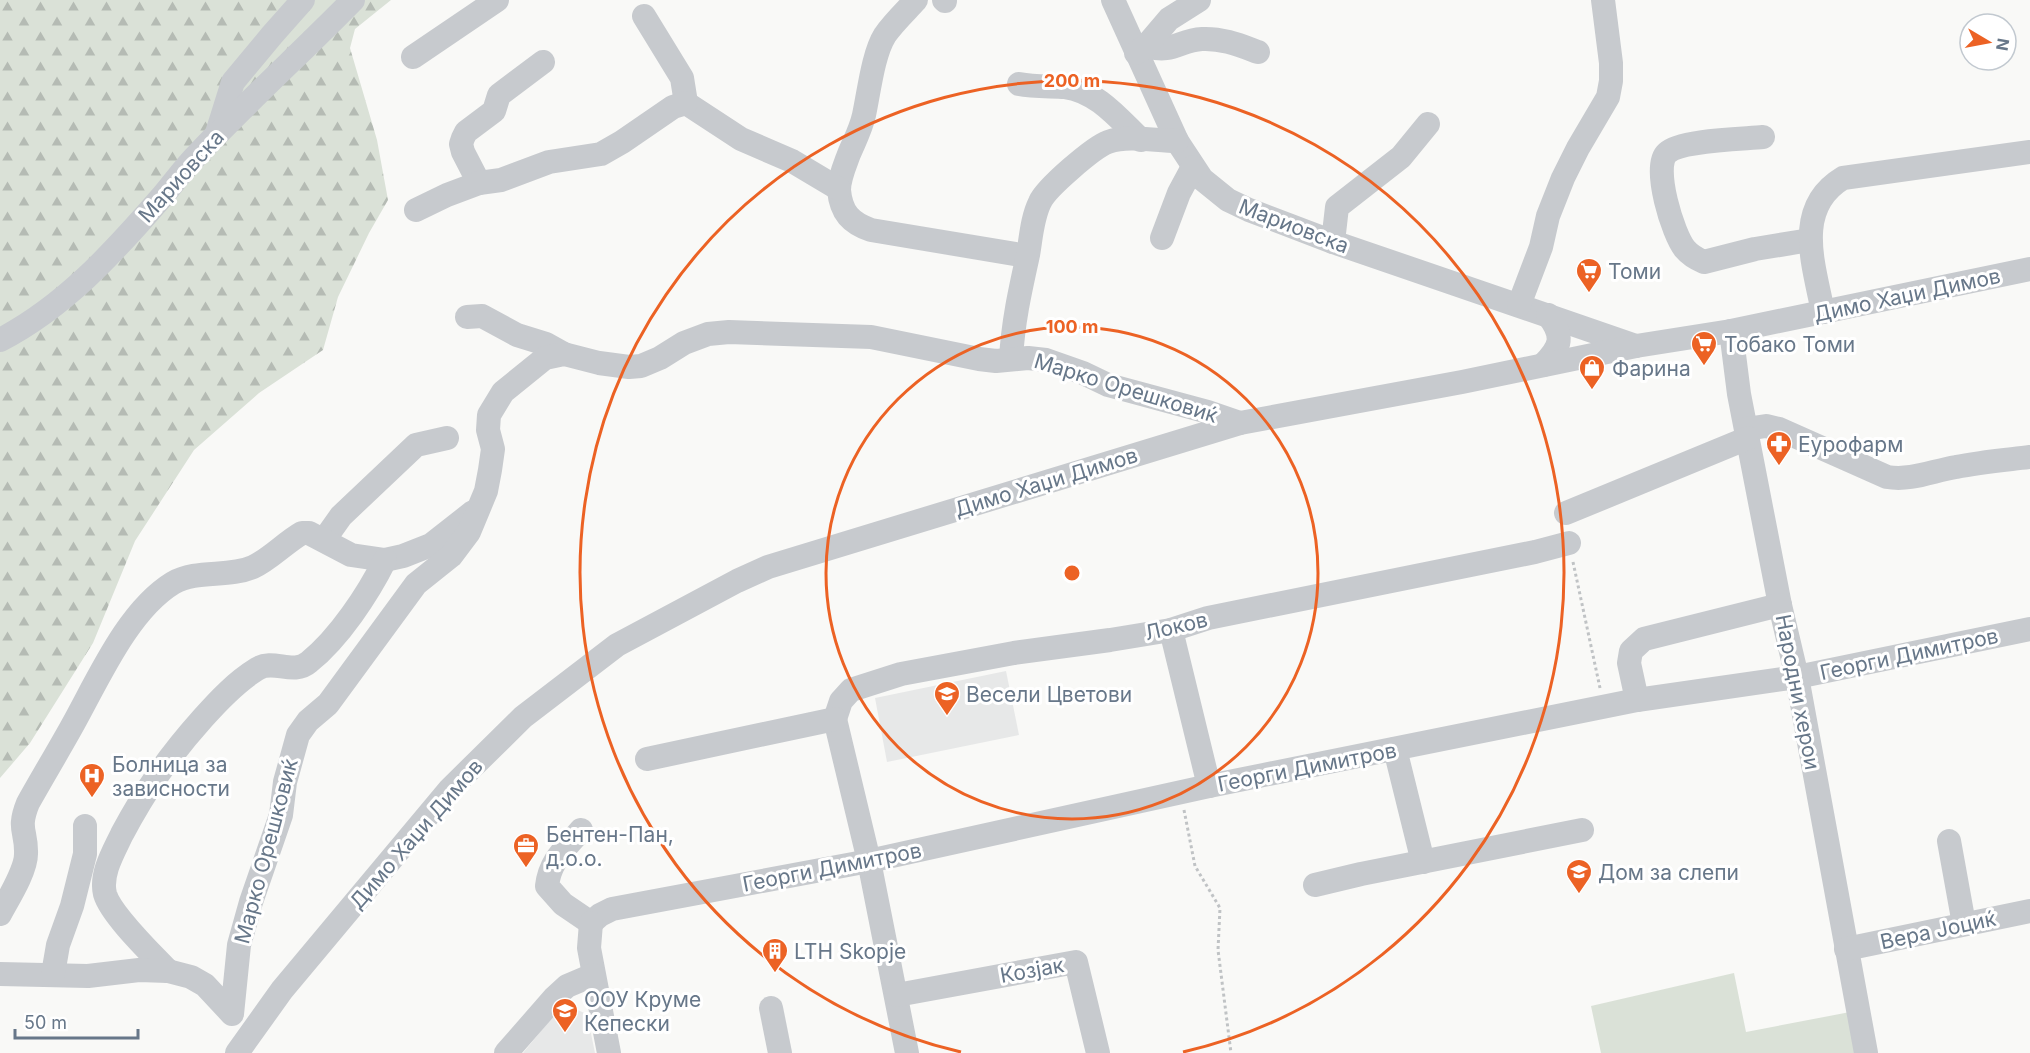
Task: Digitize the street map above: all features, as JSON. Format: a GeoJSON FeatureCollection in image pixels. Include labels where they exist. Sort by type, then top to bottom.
{"type":"FeatureCollection","features":[{"type":"Feature","properties":{"kind":"street"},"geometry":{"type":"LineString","coordinates":[[217,133],[233,82],[303,0]]}},
{"type":"Feature","properties":{"kind":"street","name":"Мариовска"},"geometry":{"type":"LineString","coordinates":[[0,340],[31,323],[75,288],[142,220],[217,133],[353,0]]}},
{"type":"Feature","properties":{"kind":"street"},"geometry":{"type":"LineString","coordinates":[[413,57],[497,0]]}},
{"type":"Feature","properties":{"kind":"street"},"geometry":{"type":"LineString","coordinates":[[916,0],[880,45],[863,118],[842,173],[839,189],[844,210],[856,224],[872,230],[1028,256]]}},
{"type":"Feature","properties":{"kind":"street","name":"Мариовска"},"geometry":{"type":"LineString","coordinates":[[1113,0],[1141,50],[1177,141],[1202,179],[1228,200],[1333,242],[1636,346]]}},
{"type":"Feature","properties":{"kind":"street"},"geometry":{"type":"LineString","coordinates":[[1141,50],[1169,18],[1198,0]]}},
{"type":"Feature","properties":{"kind":"street"},"geometry":{"type":"LineString","coordinates":[[1519,305],[1541,247],[1548,216],[1563,178],[1608,97],[1611,63],[1603,0]]}},
{"type":"Feature","properties":{"kind":"street"},"geometry":{"type":"LineString","coordinates":[[644,16],[682,78],[686,103],[741,139],[792,161],[839,189]]}},
{"type":"Feature","properties":{"kind":"street"},"geometry":{"type":"LineString","coordinates":[[1141,50],[1159,50],[1200,39],[1230,41],[1258,52]]}},
{"type":"Feature","properties":{"kind":"street"},"geometry":{"type":"LineString","coordinates":[[479,183],[463,152],[461,144],[466,132],[494,111],[499,95],[543,62]]}},
{"type":"Feature","properties":{"kind":"street"},"geometry":{"type":"LineString","coordinates":[[1018,84],[1037,87],[1067,87],[1091,95],[1110,109],[1141,140]]}},
{"type":"Feature","properties":{"kind":"street"},"geometry":{"type":"LineString","coordinates":[[416,210],[479,183],[501,180],[549,162],[601,154],[673,107],[686,103]]}},
{"type":"Feature","properties":{"kind":"street"},"geometry":{"type":"LineString","coordinates":[[1333,242],[1337,207],[1401,157],[1428,124]]}},
{"type":"Feature","properties":{"kind":"street"},"geometry":{"type":"LineString","coordinates":[[1763,137],[1698,143],[1672,149],[1665,154],[1661,168],[1673,227],[1684,248],[1704,262],[1755,249],[1810,240]]}},
{"type":"Feature","properties":{"kind":"street","name":"Марко Орешковиќ"},"geometry":{"type":"LineString","coordinates":[[1011,359],[1015,309],[1037,209],[1044,194],[1058,180],[1107,142],[1177,141]]}},
{"type":"Feature","properties":{"kind":"street"},"geometry":{"type":"LineString","coordinates":[[1823,312],[1810,240],[1813,215],[1824,194],[1832,185],[1843,178],[2030,152]]}},
{"type":"Feature","properties":{"kind":"street"},"geometry":{"type":"LineString","coordinates":[[1162,238],[1179,193],[1193,167]]}},
{"type":"Feature","properties":{"kind":"street","name":"Димо Хаџи Димов"},"geometry":{"type":"LineString","coordinates":[[243,1049],[282,990],[450,789],[523,717],[617,645],[768,567],[1240,423],[1461,382],[1636,346],[1731,331],[2030,269]]}},
{"type":"Feature","properties":{"kind":"street"},"geometry":{"type":"LineString","coordinates":[[1543,365],[1555,353],[1559,342],[1559,329],[1548,315]]}},
{"type":"Feature","properties":{"kind":"street"},"geometry":{"type":"LineString","coordinates":[[467,317],[482,316],[517,335],[546,344],[564,354]]}},
{"type":"Feature","properties":{"kind":"street","name":"Народни херои"},"geometry":{"type":"LineString","coordinates":[[1731,331],[1739,394],[1780,605],[1797,677],[1866,1053]]}},
{"type":"Feature","properties":{"kind":"street","name":"Марко Орешковиќ"},"geometry":{"type":"LineString","coordinates":[[232,1014],[239,945],[280,815],[285,782],[298,735],[308,721],[328,704],[416,584],[451,556],[469,532],[486,491],[493,449],[488,430],[489,415],[503,392],[545,358],[564,354],[599,363],[629,367],[641,366],[700,337],[729,332],[872,337],[979,359],[1046,360],[1108,385],[1240,423]]}},
{"type":"Feature","properties":{"kind":"street"},"geometry":{"type":"LineString","coordinates":[[1566,513],[1766,426],[1779,429],[1887,477],[1897,479],[1919,476],[1956,466],[2029,462]]}},
{"type":"Feature","properties":{"kind":"street"},"geometry":{"type":"LineString","coordinates":[[324,540],[341,516],[416,446],[447,438]]}},
{"type":"Feature","properties":{"kind":"street"},"geometry":{"type":"LineString","coordinates":[[0,915],[23,867],[26,854],[21,826],[28,803],[108,660],[155,595],[176,582],[197,575],[255,567],[302,533],[309,533],[351,555],[385,560],[403,556],[431,545],[481,507]]}},
{"type":"Feature","properties":{"kind":"street","name":"Локов"},"geometry":{"type":"LineString","coordinates":[[835,719],[841,701],[851,690],[901,674],[1014,652],[1171,630],[1209,618],[1535,552],[1569,543]]}},
{"type":"Feature","properties":{"kind":"street"},"geometry":{"type":"LineString","coordinates":[[168,971],[110,907],[105,891],[106,870],[128,822],[147,788],[174,750],[213,708],[239,682],[260,667],[273,665],[298,668],[307,665],[327,646],[373,584],[385,560]]}},
{"type":"Feature","properties":{"kind":"street"},"geometry":{"type":"LineString","coordinates":[[1637,700],[1629,663],[1631,651],[1644,639],[1780,605]]}},
{"type":"Feature","properties":{"kind":"street","name":"Георги Димитров"},"geometry":{"type":"LineString","coordinates":[[591,923],[612,909],[869,861],[1209,786],[1637,700],[1797,677],[2030,629]]}},
{"type":"Feature","properties":{"kind":"street"},"geometry":{"type":"LineString","coordinates":[[1171,630],[1209,786]]}},
{"type":"Feature","properties":{"kind":"street"},"geometry":{"type":"LineString","coordinates":[[647,759],[835,719],[869,861],[907,1053]]}},
{"type":"Feature","properties":{"kind":"street"},"geometry":{"type":"LineString","coordinates":[[1395,749],[1423,862]]}},
{"type":"Feature","properties":{"kind":"street"},"geometry":{"type":"LineString","coordinates":[[53,974],[58,945],[72,906],[85,854],[85,826]]}},
{"type":"Feature","properties":{"kind":"street"},"geometry":{"type":"LineString","coordinates":[[581,830],[549,872],[547,886],[563,904],[591,923],[589,948],[609,1053]]}},
{"type":"Feature","properties":{"kind":"street"},"geometry":{"type":"LineString","coordinates":[[1315,885],[1582,830]]}},
{"type":"Feature","properties":{"kind":"street"},"geometry":{"type":"LineString","coordinates":[[1949,841],[1964,924]]}},
{"type":"Feature","properties":{"kind":"street","name":"Вера Јоциќ"},"geometry":{"type":"LineString","coordinates":[[1846,949],[2030,911]]}},
{"type":"Feature","properties":{"kind":"street","name":"Козјак"},"geometry":{"type":"LineString","coordinates":[[897,995],[1076,962],[1098,1053]]}},
{"type":"Feature","properties":{"kind":"street"},"geometry":{"type":"LineString","coordinates":[[0,974],[88,976],[139,970],[168,971],[192,977],[205,985],[232,1014],[243,1049]]}},
{"type":"Feature","properties":{"kind":"street"},"geometry":{"type":"LineString","coordinates":[[506,1053],[567,986],[593,975]]}},
{"type":"Feature","properties":{"kind":"street"},"geometry":{"type":"LineString","coordinates":[[771,1008],[780,1053]]}},
{"type":"Feature","properties":{"kind":"path"},"geometry":{"type":"LineString","coordinates":[[1569,543],[1604,707]]}},
{"type":"Feature","properties":{"kind":"path"},"geometry":{"type":"LineString","coordinates":[[1181,793],[1195,866],[1220,908],[1218,950],[1231,1053]]}},
{"type":"Feature","properties":{"kind":"shaded area","name":"Весели Цветови"},"geometry":{"type":"Polygon","coordinates":[[[1006,671],[1019,735],[887,762],[875,698],[1006,671]]]}},
{"type":"Feature","properties":{"kind":"shaded area","name":"ООУ Круме Кепески"},"geometry":{"type":"Polygon","coordinates":[[[563,1004],[587,1014],[595,1053],[523,1053],[563,1004]]]}},
{"type":"Feature","properties":{"kind":"green space"},"geometry":{"type":"Polygon","coordinates":[[[0,0],[391,0],[355,29],[350,48],[377,140],[388,200],[338,297],[323,350],[259,393],[194,450],[135,541],[93,643],[30,743],[0,778],[0,0]]]}},
{"type":"Feature","properties":{"kind":"green space"},"geometry":{"type":"Polygon","coordinates":[[[1734,973],[1746,1032],[1850,1012],[1858,1053],[1601,1053],[1591,1006],[1734,973]]]}},
{"type":"Feature","properties":{"kind":"place","name":"Томи"},"geometry":{"type":"Point","coordinates":[1589,294]}},
{"type":"Feature","properties":{"kind":"place","name":"Тобако Томи"},"geometry":{"type":"Point","coordinates":[1704,367]}},
{"type":"Feature","properties":{"kind":"place","name":"Фарина"},"geometry":{"type":"Point","coordinates":[1592,391]}},
{"type":"Feature","properties":{"kind":"place","name":"Еурофарм"},"geometry":{"type":"Point","coordinates":[1779,467]}},
{"type":"Feature","properties":{"kind":"place","name":"Весели Цветови"},"geometry":{"type":"Point","coordinates":[947,717]}},
{"type":"Feature","properties":{"kind":"place","name":"Болница за зависности"},"geometry":{"type":"Point","coordinates":[92,799]}},
{"type":"Feature","properties":{"kind":"place","name":"Бентен-Пан, д.о.о."},"geometry":{"type":"Point","coordinates":[526,869]}},
{"type":"Feature","properties":{"kind":"place","name":"Дом за слепи"},"geometry":{"type":"Point","coordinates":[1579,895]}},
{"type":"Feature","properties":{"kind":"place","name":"LTH Skopje"},"geometry":{"type":"Point","coordinates":[775,974]}},
{"type":"Feature","properties":{"kind":"place","name":"ООУ Круме Кепески"},"geometry":{"type":"Point","coordinates":[565,1034]}}]}
